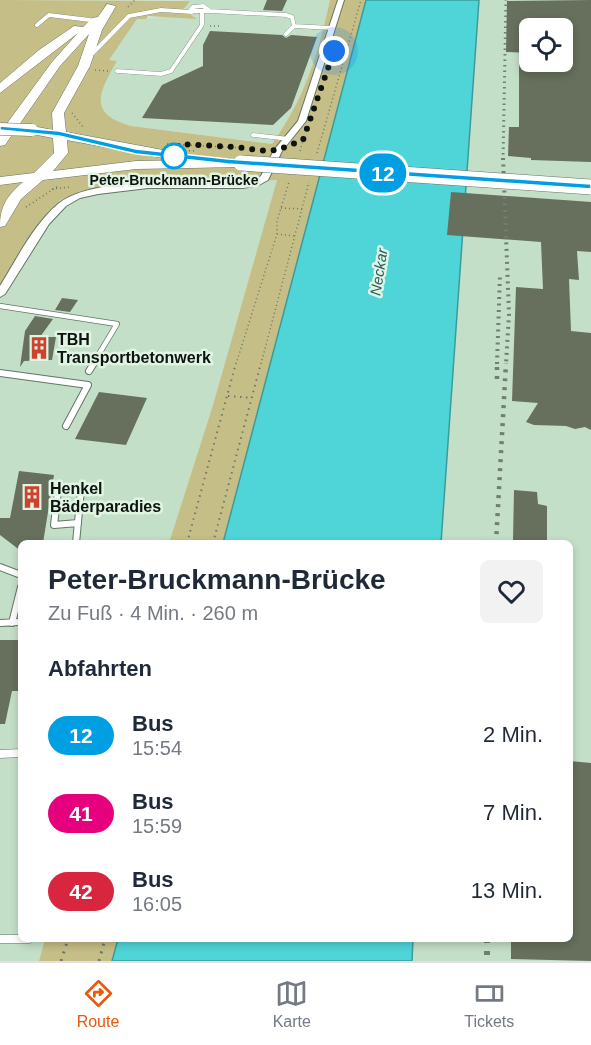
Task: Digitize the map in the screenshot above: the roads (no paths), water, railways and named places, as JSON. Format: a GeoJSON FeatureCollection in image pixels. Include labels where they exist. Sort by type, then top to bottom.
{"type":"FeatureCollection","features":[{"type":"Feature","properties":{"kind":"main road"},"geometry":{"type":"LineString","coordinates":[[0,89],[43,52],[114,3]]}},
{"type":"Feature","properties":{"kind":"main road"},"geometry":{"type":"LineString","coordinates":[[16,209],[15,197],[36,176],[55,162],[61,153],[58,113],[66,110],[90,64],[96,30],[114,3]]}},
{"type":"Feature","properties":{"kind":"main road"},"geometry":{"type":"LineString","coordinates":[[0,142],[56,64],[114,3]]}},
{"type":"Feature","properties":{"kind":"main road"},"geometry":{"type":"LineString","coordinates":[[66,110],[77,129],[112,146]]}},
{"type":"Feature","properties":{"kind":"main road"},"geometry":{"type":"LineString","coordinates":[[0,129],[32,130],[112,146],[235,162],[591,187]]}},
{"type":"Feature","properties":{"kind":"main road"},"geometry":{"type":"LineString","coordinates":[[2,181],[86,170],[235,162]]}},
{"type":"Feature","properties":{"kind":"main road"},"geometry":{"type":"LineString","coordinates":[[0,223],[49,185],[86,170]]}},
{"type":"Feature","properties":{"kind":"street"},"geometry":{"type":"LineString","coordinates":[[0,294],[56,212],[63,204],[86,193],[116,188],[256,183],[266,178],[278,150],[302,121],[341,0]]}},
{"type":"Feature","properties":{"kind":"lane"},"geometry":{"type":"LineString","coordinates":[[195,0],[198,6]]}},
{"type":"Feature","properties":{"kind":"lane"},"geometry":{"type":"LineString","coordinates":[[192,12],[190,9],[198,6],[208,7],[210,11]]}},
{"type":"Feature","properties":{"kind":"lane"},"geometry":{"type":"LineString","coordinates":[[90,64],[95,49],[129,16],[137,13],[161,10],[286,15],[292,17],[294,26]]}},
{"type":"Feature","properties":{"kind":"lane"},"geometry":{"type":"LineString","coordinates":[[117,71],[161,74],[171,71],[202,25],[202,13]]}},
{"type":"Feature","properties":{"kind":"lane"},"geometry":{"type":"LineString","coordinates":[[37,25],[49,15],[90,20]]}},
{"type":"Feature","properties":{"kind":"lane"},"geometry":{"type":"LineString","coordinates":[[286,34],[294,26],[332,28]]}},
{"type":"Feature","properties":{"kind":"lane"},"geometry":{"type":"LineString","coordinates":[[253,135],[289,139]]}},
{"type":"Feature","properties":{"kind":"lane"},"geometry":{"type":"LineString","coordinates":[[0,306],[117,324],[89,371]]}},
{"type":"Feature","properties":{"kind":"lane"},"geometry":{"type":"LineString","coordinates":[[0,373],[88,385],[66,426]]}},
{"type":"Feature","properties":{"kind":"lane"},"geometry":{"type":"LineString","coordinates":[[76,540],[81,490]]}},
{"type":"Feature","properties":{"kind":"lane"},"geometry":{"type":"LineString","coordinates":[[58,491],[54,525],[78,523]]}},
{"type":"Feature","properties":{"kind":"lane"},"geometry":{"type":"LineString","coordinates":[[0,567],[18,574]]}},
{"type":"Feature","properties":{"kind":"lane"},"geometry":{"type":"LineString","coordinates":[[0,623],[16,622],[18,608]]}},
{"type":"Feature","properties":{"kind":"lane"},"geometry":{"type":"LineString","coordinates":[[0,754],[18,753]]}},
{"type":"Feature","properties":{"kind":"lane"},"geometry":{"type":"LineString","coordinates":[[0,939],[18,939]]}},
{"type":"Feature","properties":{"kind":"water","name":"Neckar"},"geometry":{"type":"Polygon","coordinates":[[[366,0],[479,0],[441,540],[224,540],[366,0]]]}},
{"type":"Feature","properties":{"kind":"water"},"geometry":{"type":"Polygon","coordinates":[[[117,942],[413,942],[412,961],[112,961],[117,942]]]}},
{"type":"Feature","properties":{"kind":"railway"},"geometry":{"type":"LineString","coordinates":[[503,159],[506,0]]}},
{"type":"Feature","properties":{"kind":"railway"},"geometry":{"type":"LineString","coordinates":[[503,159],[509,314],[506,364]]}},
{"type":"Feature","properties":{"kind":"railway"},"geometry":{"type":"LineString","coordinates":[[497,364],[500,274]]}},
{"type":"Feature","properties":{"kind":"railway"},"geometry":{"type":"LineString","coordinates":[[496,540],[506,363]]}},
{"type":"Feature","properties":{"kind":"railway"},"geometry":{"type":"LineString","coordinates":[[497,364],[497,379]]}},
{"type":"Feature","properties":{"kind":"railway"},"geometry":{"type":"LineString","coordinates":[[487,942],[487,961]]}},
{"type":"Feature","properties":{"kind":"place","name":"Peter-Bruckmann-Brücke"},"geometry":{"type":"Point","coordinates":[174,156]}},
{"type":"Feature","properties":{"kind":"place","name":"TBH Transportbetonwerk"},"geometry":{"type":"Point","coordinates":[39,348]}},
{"type":"Feature","properties":{"kind":"place","name":"Henkel Bäderparadies"},"geometry":{"type":"Point","coordinates":[32,497]}}]}
